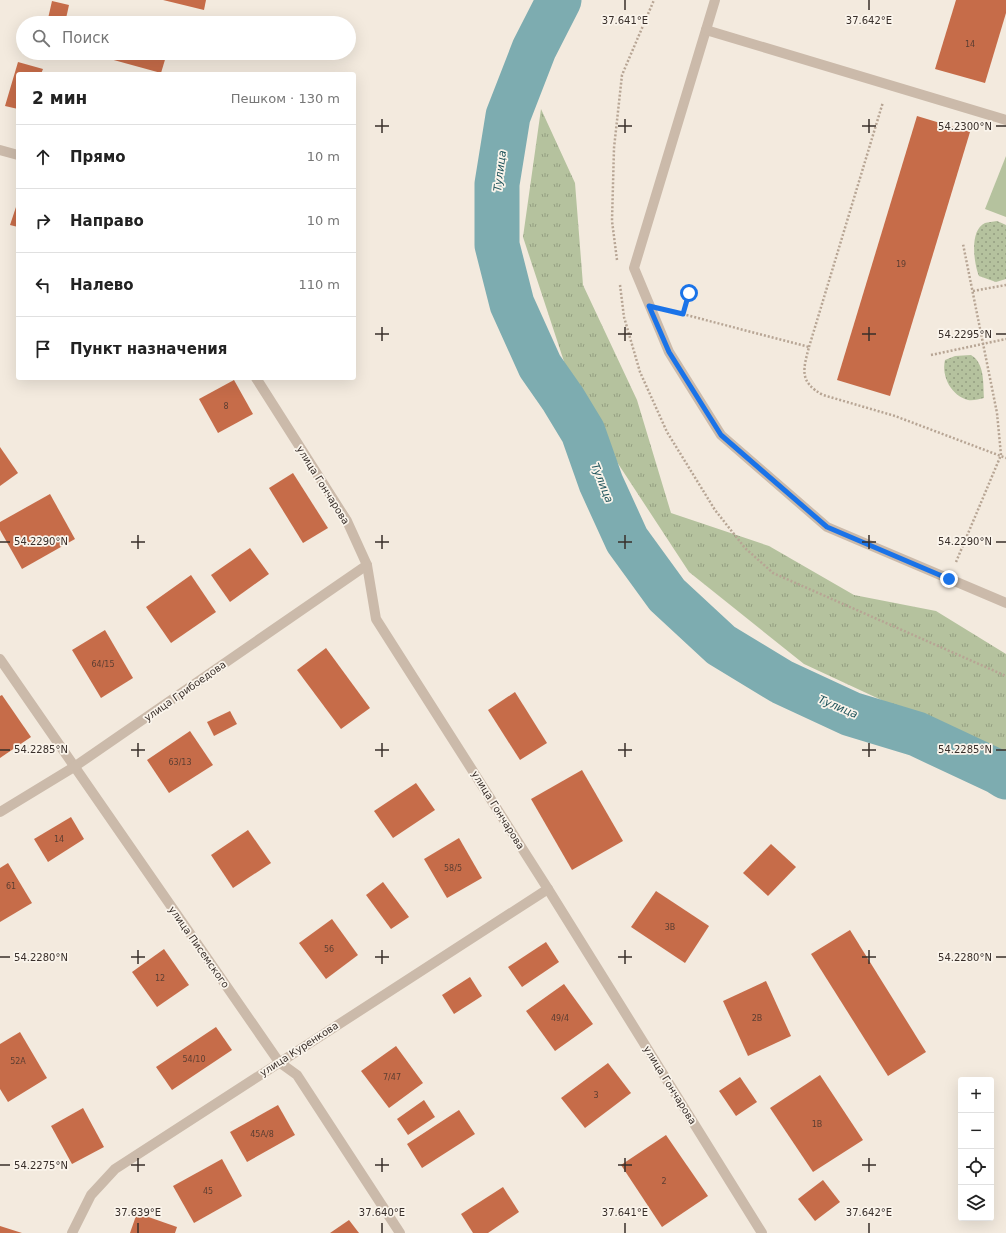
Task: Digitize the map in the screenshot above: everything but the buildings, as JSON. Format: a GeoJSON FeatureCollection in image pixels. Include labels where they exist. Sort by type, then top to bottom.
{"type":"FeatureCollection","features":[{"type":"Feature","properties":{"kind":"street"},"geometry":{"type":"LineString","coordinates":[[715,0],[634,268],[669,352],[721,435],[827,527],[1006,603]]}},
{"type":"Feature","properties":{"kind":"street"},"geometry":{"type":"LineString","coordinates":[[706,30],[1006,120]]}},
{"type":"Feature","properties":{"kind":"street"},"geometry":{"type":"LineString","coordinates":[[0,150],[16,154]]}},
{"type":"Feature","properties":{"kind":"street","name":"улица Гончарова"},"geometry":{"type":"LineString","coordinates":[[257,380],[347,521],[367,565],[376,619],[548,889],[762,1233]]}},
{"type":"Feature","properties":{"kind":"street","name":"улица Грибоедова"},"geometry":{"type":"LineString","coordinates":[[0,812],[74,767],[367,565]]}},
{"type":"Feature","properties":{"kind":"street","name":"улица Писемского"},"geometry":{"type":"LineString","coordinates":[[0,659],[278,1062],[296,1075],[400,1233]]}},
{"type":"Feature","properties":{"kind":"street","name":"улица Куренкова"},"geometry":{"type":"LineString","coordinates":[[72,1233],[91,1195],[115,1169],[278,1062],[548,889]]}},
{"type":"Feature","properties":{"kind":"path"},"geometry":{"type":"LineString","coordinates":[[617,265],[612,221],[614,148],[622,75],[654,0]]}},
{"type":"Feature","properties":{"kind":"path"},"geometry":{"type":"LineString","coordinates":[[888,84],[809,347],[804,365],[804,376],[808,384],[823,395],[895,416],[1006,458]]}},
{"type":"Feature","properties":{"kind":"path"},"geometry":{"type":"LineString","coordinates":[[949,579],[1001,455],[997,413],[963,244]]}},
{"type":"Feature","properties":{"kind":"path"},"geometry":{"type":"LineString","coordinates":[[619,280],[624,317],[640,372],[667,432],[715,510],[745,548],[773,573],[1006,676]]}},
{"type":"Feature","properties":{"kind":"path"},"geometry":{"type":"LineString","coordinates":[[973,291],[1006,285]]}},
{"type":"Feature","properties":{"kind":"path"},"geometry":{"type":"LineString","coordinates":[[683,314],[689,293]]}},
{"type":"Feature","properties":{"kind":"path"},"geometry":{"type":"LineString","coordinates":[[649,306],[809,347]]}},
{"type":"Feature","properties":{"kind":"path"},"geometry":{"type":"LineString","coordinates":[[931,355],[1006,339]]}},
{"type":"Feature","properties":{"kind":"green space"},"geometry":{"type":"Polygon","coordinates":[[[541,109],[575,183],[583,285],[637,400],[671,513],[769,546],[854,595],[936,611],[1006,654],[1006,758],[804,664],[689,572],[577,401],[523,237],[541,109]]]}},
{"type":"Feature","properties":{"kind":"green space"},"geometry":{"type":"Polygon","coordinates":[[[1006,156],[1006,217],[985,209],[1006,156]]]}},
{"type":"Feature","properties":{"kind":"green space"},"geometry":{"type":"Polygon","coordinates":[[[997,221],[1006,225],[1006,279],[996,282],[979,276],[974,256],[974,248],[977,233],[980,227],[985,223],[997,221]]]}},
{"type":"Feature","properties":{"kind":"green space"},"geometry":{"type":"Polygon","coordinates":[[[971,355],[976,359],[981,368],[984,398],[968,400],[962,398],[949,385],[946,379],[944,366],[945,360],[955,356],[971,355]]]}},
{"type":"Feature","properties":{"kind":"waterway","name":"Тулица"},"geometry":{"type":"LineString","coordinates":[[559,0],[534,49],[508,116],[497,184],[497,245],[512,304],[540,366],[563,399],[583,432],[601,483],[627,540],[667,595],[721,645],[782,682],[851,714],[917,734],[1006,777]]}},
{"type":"Feature","properties":{"kind":"route"},"geometry":{"type":"LineString","coordinates":[[689,293],[683,314],[649,306],[669,352],[721,435],[827,527],[949,579]]}}]}
